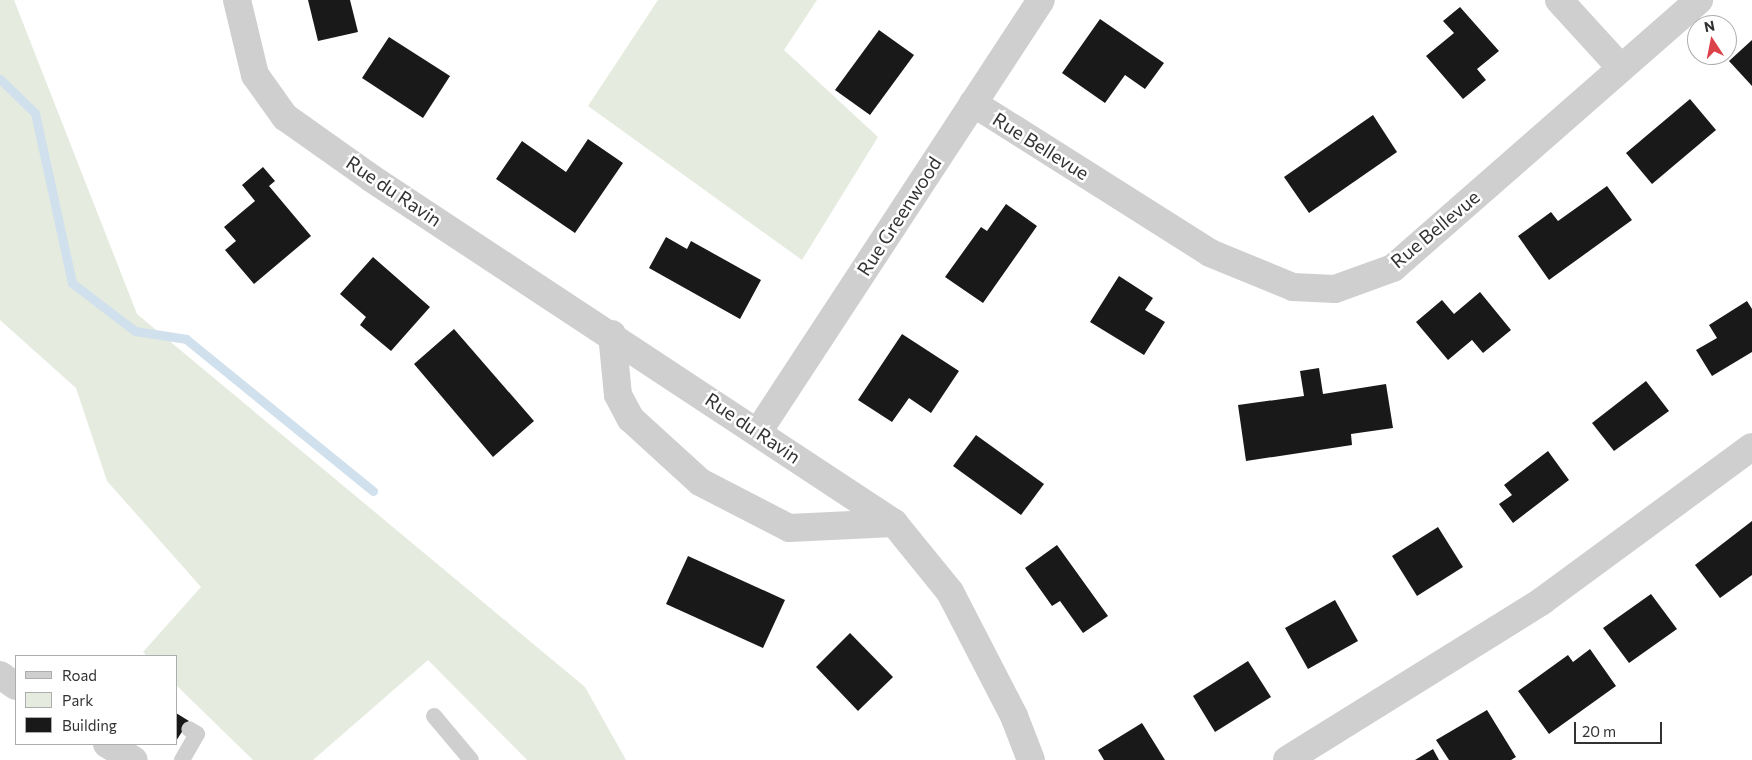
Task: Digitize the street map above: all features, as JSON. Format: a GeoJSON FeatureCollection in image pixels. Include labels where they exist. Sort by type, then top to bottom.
{"type":"FeatureCollection","features":[{"type":"Feature","properties":{"kind":"street","name":"Rue du Ravin"},"geometry":{"type":"LineString","coordinates":[[237,0],[255,75],[285,117],[372,178],[612,334],[894,523],[950,592],[1014,716],[1031,760]]}},
{"type":"Feature","properties":{"kind":"street","name":"Rue Greenwood"},"geometry":{"type":"LineString","coordinates":[[758,432],[1041,0]]}},
{"type":"Feature","properties":{"kind":"street"},"geometry":{"type":"LineString","coordinates":[[1559,0],[1621,68]]}},
{"type":"Feature","properties":{"kind":"street","name":"Rue Bellevue"},"geometry":{"type":"LineString","coordinates":[[973,103],[1210,253],[1293,287],[1335,290],[1393,268],[1699,0]]}},
{"type":"Feature","properties":{"kind":"street"},"geometry":{"type":"LineString","coordinates":[[612,334],[618,395],[631,419],[700,482],[789,528],[894,523]]}},
{"type":"Feature","properties":{"kind":"street"},"geometry":{"type":"LineString","coordinates":[[1287,760],[1542,601],[1752,447]]}},
{"type":"Feature","properties":{"kind":"street"},"geometry":{"type":"LineString","coordinates":[[0,675],[15,685]]}},
{"type":"Feature","properties":{"kind":"street"},"geometry":{"type":"LineString","coordinates":[[109,745],[134,760]]}},
{"type":"Feature","properties":{"kind":"lane"},"geometry":{"type":"LineString","coordinates":[[434,716],[471,760]]}},
{"type":"Feature","properties":{"kind":"lane"},"geometry":{"type":"LineString","coordinates":[[182,760],[197,734],[189,729]]}},
{"type":"Feature","properties":{"kind":"green space"},"geometry":{"type":"Polygon","coordinates":[[[0,0],[14,0],[137,314],[585,687],[626,760],[527,760],[428,660],[313,760],[253,760],[178,687],[178,655],[146,655],[143,652],[201,587],[107,481],[76,388],[0,320],[0,0]]]}},
{"type":"Feature","properties":{"kind":"green space"},"geometry":{"type":"Polygon","coordinates":[[[658,0],[817,0],[784,50],[878,137],[802,260],[588,106],[658,0]]]}},
{"type":"Feature","properties":{"kind":"building"},"geometry":{"type":"Polygon","coordinates":[[[308,0],[350,0],[358,32],[318,41],[308,0]]]}},
{"type":"Feature","properties":{"kind":"building"},"geometry":{"type":"Polygon","coordinates":[[[1460,7],[1499,51],[1477,69],[1486,80],[1463,99],[1426,56],[1454,33],[1443,21],[1460,7]]]}},
{"type":"Feature","properties":{"kind":"building"},"geometry":{"type":"Polygon","coordinates":[[[1100,19],[1164,63],[1145,89],[1125,75],[1105,103],[1062,73],[1100,19]]]}},
{"type":"Feature","properties":{"kind":"building"},"geometry":{"type":"Polygon","coordinates":[[[879,30],[914,55],[870,115],[835,90],[879,30]]]}},
{"type":"Feature","properties":{"kind":"building"},"geometry":{"type":"Polygon","coordinates":[[[389,37],[450,76],[423,118],[362,78],[389,37]]]}},
{"type":"Feature","properties":{"kind":"building"},"geometry":{"type":"Polygon","coordinates":[[[1752,40],[1752,86],[1733,65],[1737,65],[1737,54],[1752,40]]]}},
{"type":"Feature","properties":{"kind":"building"},"geometry":{"type":"Polygon","coordinates":[[[1690,99],[1716,130],[1652,184],[1626,153],[1690,99]]]}},
{"type":"Feature","properties":{"kind":"building"},"geometry":{"type":"Polygon","coordinates":[[[1373,115],[1397,152],[1309,213],[1284,177],[1373,115]]]}},
{"type":"Feature","properties":{"kind":"building"},"geometry":{"type":"Polygon","coordinates":[[[588,139],[623,163],[575,233],[496,179],[522,141],[566,172],[588,139]]]}},
{"type":"Feature","properties":{"kind":"building"},"geometry":{"type":"Polygon","coordinates":[[[263,167],[275,181],[269,186],[311,236],[254,284],[225,250],[236,241],[224,227],[255,201],[242,185],[263,167]]]}},
{"type":"Feature","properties":{"kind":"building"},"geometry":{"type":"Polygon","coordinates":[[[1607,186],[1632,220],[1549,280],[1518,236],[1551,212],[1558,221],[1607,186]]]}},
{"type":"Feature","properties":{"kind":"building"},"geometry":{"type":"Polygon","coordinates":[[[1006,204],[1037,226],[983,303],[945,277],[981,227],[987,231],[1006,204]]]}},
{"type":"Feature","properties":{"kind":"building"},"geometry":{"type":"Polygon","coordinates":[[[666,237],[687,249],[691,241],[761,280],[740,319],[649,268],[666,237]]]}},
{"type":"Feature","properties":{"kind":"building"},"geometry":{"type":"Polygon","coordinates":[[[373,257],[430,307],[391,351],[360,325],[366,317],[340,294],[373,257]]]}},
{"type":"Feature","properties":{"kind":"building"},"geometry":{"type":"Polygon","coordinates":[[[1119,276],[1153,298],[1145,310],[1165,322],[1144,355],[1090,322],[1119,276]]]}},
{"type":"Feature","properties":{"kind":"building"},"geometry":{"type":"Polygon","coordinates":[[[1480,292],[1511,330],[1483,353],[1472,340],[1448,360],[1416,322],[1442,300],[1454,314],[1480,292]]]}},
{"type":"Feature","properties":{"kind":"building"},"geometry":{"type":"Polygon","coordinates":[[[1747,301],[1752,309],[1752,352],[1712,376],[1696,350],[1717,338],[1709,325],[1747,301]]]}},
{"type":"Feature","properties":{"kind":"building"},"geometry":{"type":"Polygon","coordinates":[[[454,329],[534,421],[493,457],[414,364],[454,329]]]}},
{"type":"Feature","properties":{"kind":"building"},"geometry":{"type":"Polygon","coordinates":[[[902,334],[959,371],[931,413],[909,398],[892,422],[858,400],[902,334]]]}},
{"type":"Feature","properties":{"kind":"building"},"geometry":{"type":"Polygon","coordinates":[[[1319,368],[1323,394],[1386,384],[1393,428],[1351,434],[1352,445],[1246,461],[1238,405],[1304,396],[1300,371],[1319,368]]]}},
{"type":"Feature","properties":{"kind":"building"},"geometry":{"type":"Polygon","coordinates":[[[1646,381],[1669,411],[1614,451],[1592,423],[1646,381]]]}},
{"type":"Feature","properties":{"kind":"building"},"geometry":{"type":"Polygon","coordinates":[[[976,435],[1044,484],[1021,515],[953,466],[976,435]]]}},
{"type":"Feature","properties":{"kind":"building"},"geometry":{"type":"Polygon","coordinates":[[[1548,451],[1569,480],[1513,523],[1499,504],[1512,495],[1504,485],[1548,451]]]}},
{"type":"Feature","properties":{"kind":"building"},"geometry":{"type":"Polygon","coordinates":[[[1752,521],[1752,575],[1720,598],[1695,565],[1752,521]]]}},
{"type":"Feature","properties":{"kind":"building"},"geometry":{"type":"Polygon","coordinates":[[[1438,527],[1463,567],[1417,596],[1392,556],[1438,527]]]}},
{"type":"Feature","properties":{"kind":"building"},"geometry":{"type":"Polygon","coordinates":[[[1057,545],[1108,616],[1083,633],[1060,601],[1052,606],[1025,568],[1057,545]]]}},
{"type":"Feature","properties":{"kind":"building"},"geometry":{"type":"Polygon","coordinates":[[[688,556],[785,600],[763,648],[666,604],[688,556]]]}},
{"type":"Feature","properties":{"kind":"building"},"geometry":{"type":"Polygon","coordinates":[[[1651,594],[1677,629],[1629,663],[1603,628],[1651,594]]]}},
{"type":"Feature","properties":{"kind":"building"},"geometry":{"type":"Polygon","coordinates":[[[1335,600],[1358,641],[1308,669],[1285,628],[1335,600]]]}},
{"type":"Feature","properties":{"kind":"building"},"geometry":{"type":"Polygon","coordinates":[[[850,633],[893,677],[858,711],[816,667],[850,633]]]}},
{"type":"Feature","properties":{"kind":"building"},"geometry":{"type":"Polygon","coordinates":[[[1590,649],[1616,686],[1549,734],[1518,691],[1568,655],[1573,662],[1590,649]]]}},
{"type":"Feature","properties":{"kind":"building"},"geometry":{"type":"Polygon","coordinates":[[[1248,661],[1271,697],[1215,732],[1193,696],[1248,661]]]}},
{"type":"Feature","properties":{"kind":"building"},"geometry":{"type":"Polygon","coordinates":[[[1487,710],[1516,757],[1511,760],[1449,760],[1436,740],[1487,710]]]}},
{"type":"Feature","properties":{"kind":"building"},"geometry":{"type":"Polygon","coordinates":[[[178,714],[189,721],[178,738],[178,714]]]}},
{"type":"Feature","properties":{"kind":"building"},"geometry":{"type":"Polygon","coordinates":[[[1142,723],[1165,760],[1104,760],[1098,750],[1142,723]]]}},
{"type":"Feature","properties":{"kind":"building"},"geometry":{"type":"Polygon","coordinates":[[[1433,749],[1439,760],[1415,760],[1433,749]]]}},
{"type":"Feature","properties":{"kind":"waterway"},"geometry":{"type":"LineString","coordinates":[[0,79],[35,113],[72,283],[135,331],[186,339],[373,491]]}}]}
